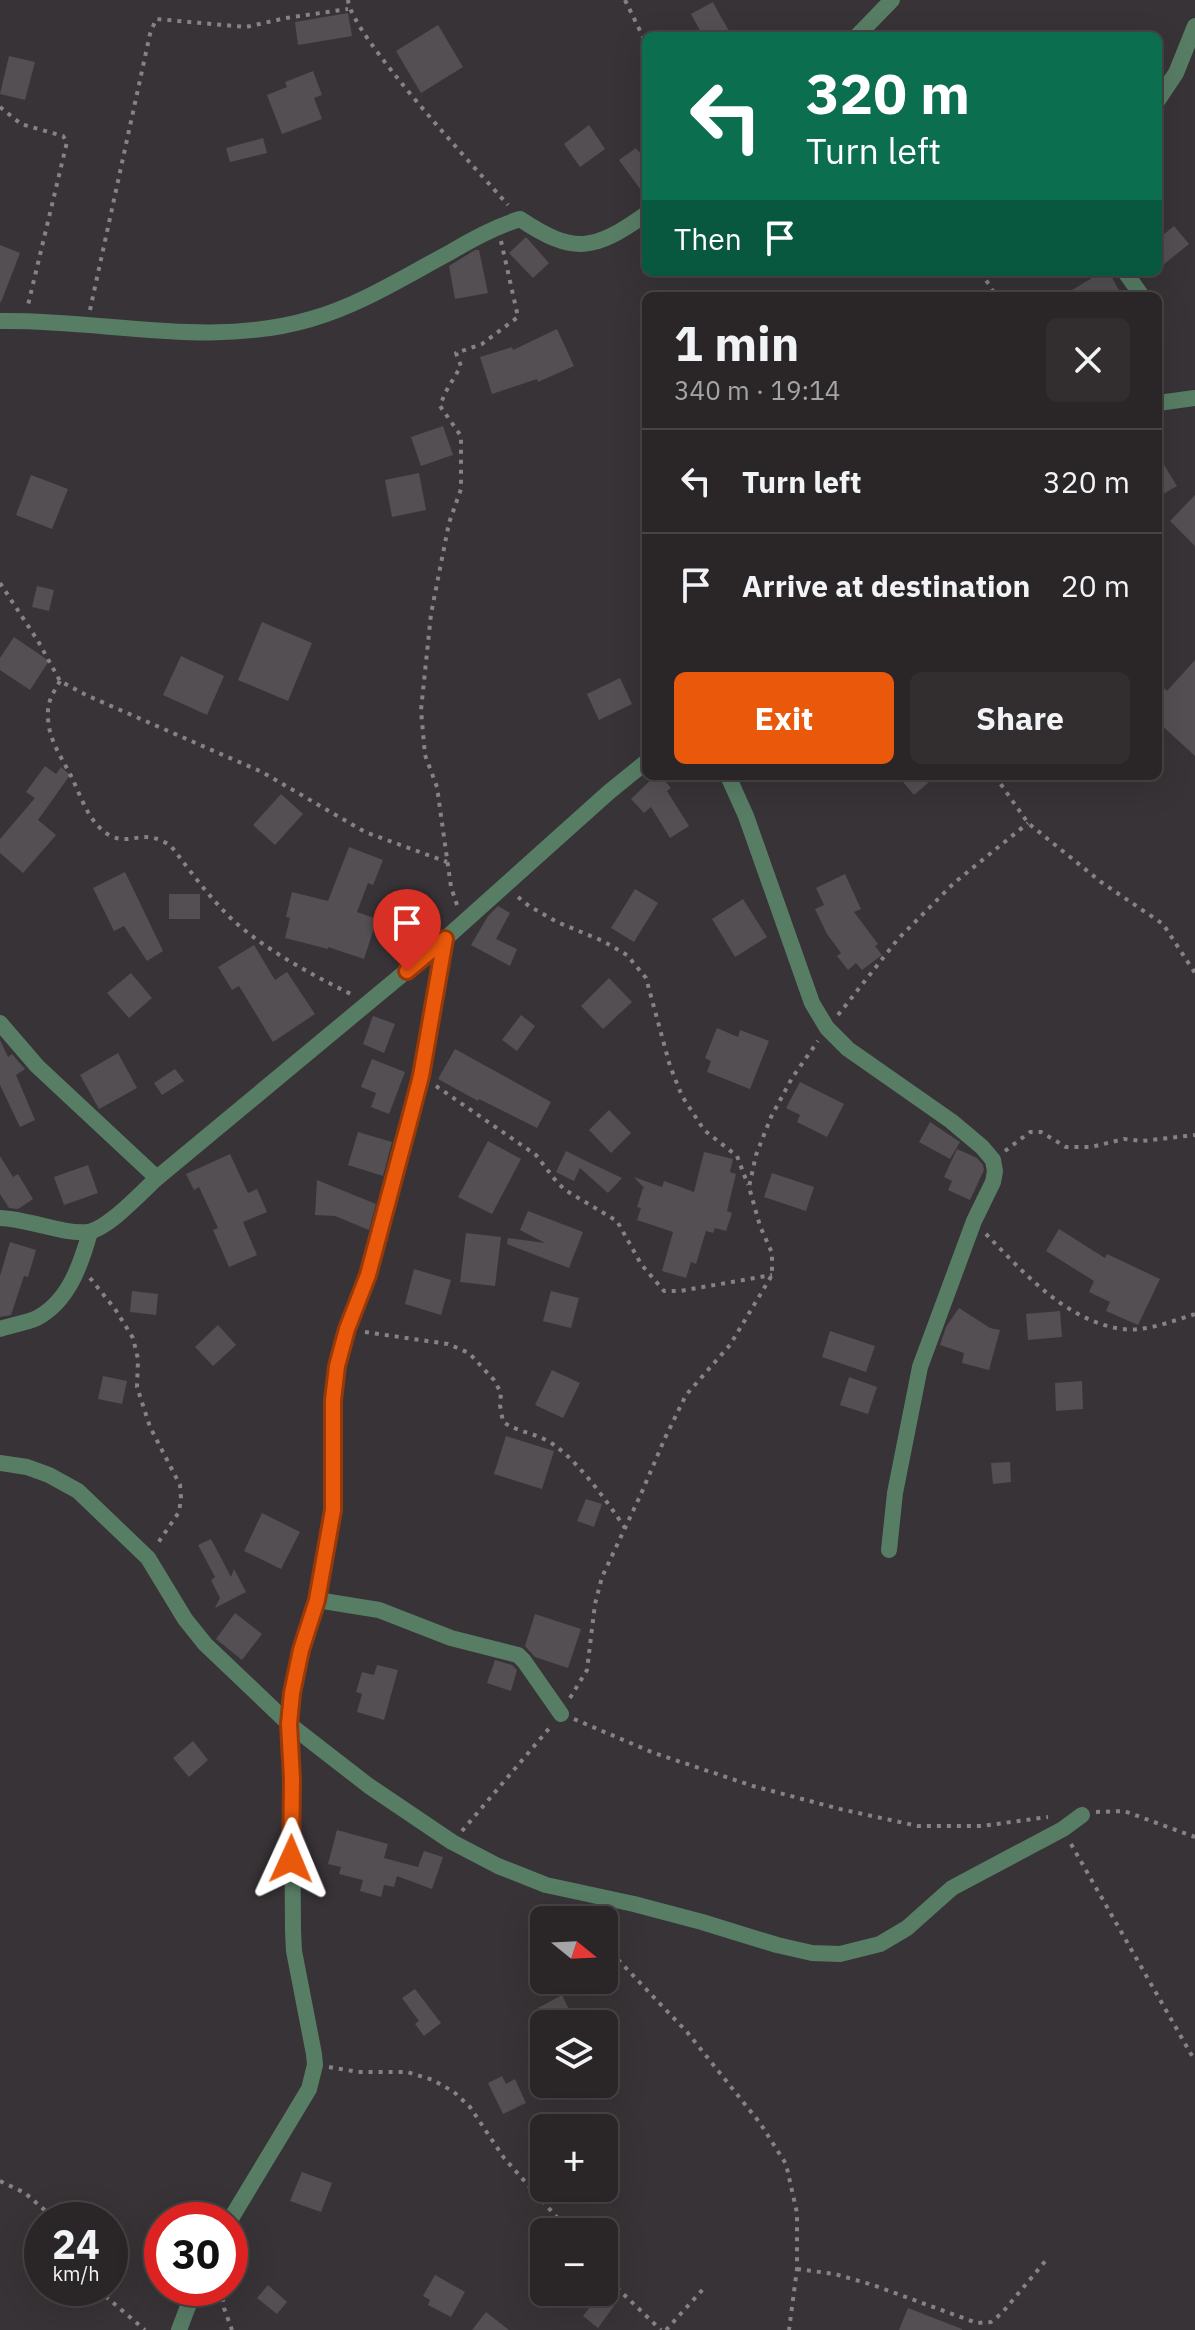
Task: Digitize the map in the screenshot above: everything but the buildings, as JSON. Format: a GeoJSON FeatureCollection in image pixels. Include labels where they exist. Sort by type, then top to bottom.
{"type":"FeatureCollection","features":[{"type":"Feature","properties":{"kind":"street"},"geometry":{"type":"LineString","coordinates":[[861,32],[892,0]]}},
{"type":"Feature","properties":{"kind":"street"},"geometry":{"type":"LineString","coordinates":[[1162,94],[1176,73],[1195,26]]}},
{"type":"Feature","properties":{"kind":"street"},"geometry":{"type":"LineString","coordinates":[[0,321],[87,324],[190,333],[246,332],[311,319],[375,293],[497,226],[520,219],[544,234],[571,245],[594,243],[642,217]]}},
{"type":"Feature","properties":{"kind":"street"},"geometry":{"type":"LineString","coordinates":[[1162,402],[1195,398]]}},
{"type":"Feature","properties":{"kind":"street"},"geometry":{"type":"LineString","coordinates":[[0,1218],[90,1232],[114,1218],[157,1178],[445,939],[642,765]]}},
{"type":"Feature","properties":{"kind":"street"},"geometry":{"type":"LineString","coordinates":[[730,780],[746,816],[812,1003],[827,1028],[848,1049],[951,1121],[993,1160],[993,1182],[974,1221],[920,1367],[895,1493],[889,1550]]}},
{"type":"Feature","properties":{"kind":"street"},"geometry":{"type":"LineString","coordinates":[[241,2202],[309,2089],[315,2065],[293,1941],[289,1724],[292,1693],[301,1650],[317,1600],[333,1510],[333,1400],[337,1366],[347,1329],[368,1275],[421,1076],[445,939]]}},
{"type":"Feature","properties":{"kind":"street"},"geometry":{"type":"LineString","coordinates":[[0,1023],[37,1066],[157,1178]]}},
{"type":"Feature","properties":{"kind":"street"},"geometry":{"type":"LineString","coordinates":[[0,1329],[38,1317],[59,1300],[80,1267],[90,1232]]}},
{"type":"Feature","properties":{"kind":"street"},"geometry":{"type":"LineString","coordinates":[[0,1463],[27,1467],[78,1491],[148,1558],[185,1619],[205,1644],[289,1724],[369,1786],[452,1842],[498,1866],[546,1885],[648,1907],[777,1945],[812,1953],[840,1954],[880,1944],[907,1928],[952,1888],[1063,1829],[1082,1815]]}},
{"type":"Feature","properties":{"kind":"street"},"geometry":{"type":"LineString","coordinates":[[317,1600],[379,1610],[451,1638],[518,1655],[561,1714]]}},
{"type":"Feature","properties":{"kind":"street"},"geometry":{"type":"LineString","coordinates":[[179,2330],[188,2306]]}},
{"type":"Feature","properties":{"kind":"path"},"geometry":{"type":"LineString","coordinates":[[348,0],[348,9],[374,48],[520,219]]}},
{"type":"Feature","properties":{"kind":"path"},"geometry":{"type":"LineString","coordinates":[[625,0],[642,35]]}},
{"type":"Feature","properties":{"kind":"path"},"geometry":{"type":"LineString","coordinates":[[87,324],[146,51],[156,19],[246,27],[348,9]]}},
{"type":"Feature","properties":{"kind":"path"},"geometry":{"type":"LineString","coordinates":[[0,107],[21,124],[63,136],[67,142],[24,321]]}},
{"type":"Feature","properties":{"kind":"path"},"geometry":{"type":"LineString","coordinates":[[462,923],[451,887],[437,787],[425,755],[421,710],[431,614],[449,523],[461,489],[461,436],[440,406],[461,366],[456,353],[482,344],[518,317],[497,226]]}},
{"type":"Feature","properties":{"kind":"path"},"geometry":{"type":"LineString","coordinates":[[0,583],[60,681],[262,772],[365,832],[447,862]]}},
{"type":"Feature","properties":{"kind":"path"},"geometry":{"type":"LineString","coordinates":[[60,681],[49,699],[49,733],[81,800],[97,825],[120,839],[146,835],[171,846],[210,896],[236,923],[311,975],[370,1003]]}},
{"type":"Feature","properties":{"kind":"path"},"geometry":{"type":"LineString","coordinates":[[998,780],[1028,823],[1101,882],[1163,924],[1195,973]]}},
{"type":"Feature","properties":{"kind":"path"},"geometry":{"type":"LineString","coordinates":[[749,1187],[756,1155],[771,1117],[792,1078],[827,1028],[898,939],[954,883],[1028,823]]}},
{"type":"Feature","properties":{"kind":"path"},"geometry":{"type":"LineString","coordinates":[[452,1842],[561,1714],[587,1670],[595,1604],[602,1577],[686,1395],[730,1345],[772,1275],[772,1253],[737,1156],[704,1130],[682,1096],[670,1066],[646,978],[627,955],[529,906],[505,885]]}},
{"type":"Feature","properties":{"kind":"path"},"geometry":{"type":"LineString","coordinates":[[421,1076],[536,1155],[565,1190],[617,1221],[641,1264],[664,1291],[772,1275]]}},
{"type":"Feature","properties":{"kind":"path"},"geometry":{"type":"LineString","coordinates":[[993,1160],[1030,1132],[1041,1132],[1066,1147],[1091,1147],[1124,1139],[1142,1141],[1195,1135]]}},
{"type":"Feature","properties":{"kind":"path"},"geometry":{"type":"LineString","coordinates":[[974,1221],[1029,1279],[1069,1308],[1096,1322],[1124,1330],[1153,1326],[1195,1314]]}},
{"type":"Feature","properties":{"kind":"path"},"geometry":{"type":"LineString","coordinates":[[80,1267],[115,1309],[133,1338],[138,1359],[137,1387],[150,1427],[180,1485],[179,1512],[148,1558]]}},
{"type":"Feature","properties":{"kind":"path"},"geometry":{"type":"LineString","coordinates":[[347,1329],[448,1344],[469,1353],[494,1380],[501,1393],[503,1422],[516,1431],[544,1439],[563,1452],[607,1502],[625,1528]]}},
{"type":"Feature","properties":{"kind":"path"},"geometry":{"type":"LineString","coordinates":[[561,1714],[654,1753],[753,1786],[918,1826],[982,1826],[1043,1817],[1124,1811],[1195,1837]]}},
{"type":"Feature","properties":{"kind":"path"},"geometry":{"type":"LineString","coordinates":[[1063,1829],[1195,2061]]}},
{"type":"Feature","properties":{"kind":"path"},"geometry":{"type":"LineString","coordinates":[[618,1960],[687,2032],[776,2146],[786,2164],[797,2213],[797,2269],[789,2330]]}},
{"type":"Feature","properties":{"kind":"path"},"geometry":{"type":"LineString","coordinates":[[315,2065],[358,2072],[407,2072],[454,2092],[470,2107],[504,2158],[558,2218]]}},
{"type":"Feature","properties":{"kind":"path"},"geometry":{"type":"LineString","coordinates":[[0,2181],[25,2193],[35,2202]]}},
{"type":"Feature","properties":{"kind":"path"},"geometry":{"type":"LineString","coordinates":[[797,2269],[835,2274],[873,2285],[977,2323],[991,2322],[1002,2313],[1047,2259]]}},
{"type":"Feature","properties":{"kind":"path"},"geometry":{"type":"LineString","coordinates":[[618,2289],[664,2330],[705,2287]]}},
{"type":"Feature","properties":{"kind":"path"},"geometry":{"type":"LineString","coordinates":[[117,2306],[145,2330]]}},
{"type":"Feature","properties":{"kind":"path"},"geometry":{"type":"LineString","coordinates":[[224,2306],[232,2330]]}},
{"type":"Feature","properties":{"kind":"route"},"geometry":{"type":"LineString","coordinates":[[291,1859],[289,1724],[292,1693],[301,1650],[317,1600],[333,1510],[333,1400],[337,1366],[347,1329],[368,1275],[421,1076],[445,939],[407,971]]}}]}
